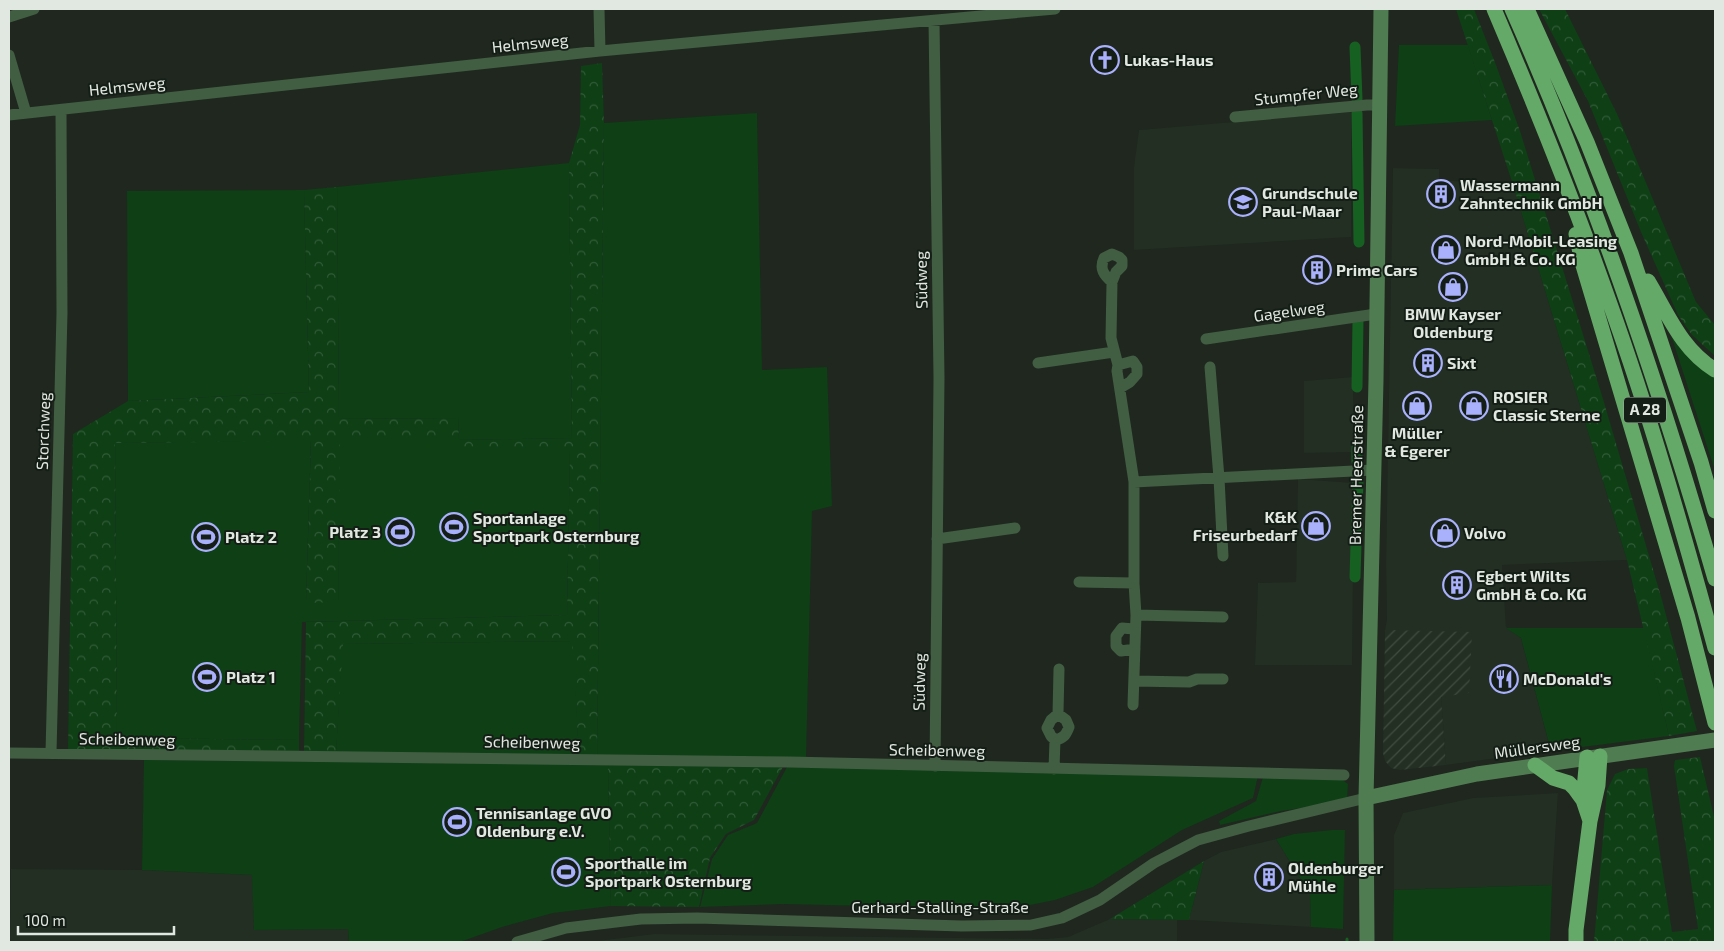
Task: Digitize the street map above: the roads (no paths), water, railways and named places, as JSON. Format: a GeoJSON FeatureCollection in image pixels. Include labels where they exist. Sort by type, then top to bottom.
{"type":"FeatureCollection","features":[{"type":"Feature","properties":{"kind":"highway","name":"A 28"},"geometry":{"type":"LineString","coordinates":[[1494,9],[1563,176],[1610,302],[1678,518],[1715,648]]}},
{"type":"Feature","properties":{"kind":"highway","name":"A 28"},"geometry":{"type":"LineString","coordinates":[[1512,9],[1544,79],[1625,292],[1663,405],[1715,579]]}},
{"type":"Feature","properties":{"kind":"highway"},"geometry":{"type":"LineString","coordinates":[[1527,9],[1587,142],[1631,252],[1695,443],[1715,510]]}},
{"type":"Feature","properties":{"kind":"highway"},"geometry":{"type":"LineString","coordinates":[[1563,176],[1582,262],[1688,618],[1715,723]]}},
{"type":"Feature","properties":{"kind":"highway"},"geometry":{"type":"LineString","coordinates":[[1631,252],[1675,330],[1694,354],[1715,370]]}},
{"type":"Feature","properties":{"kind":"highway"},"geometry":{"type":"LineString","coordinates":[[1583,800],[1593,757]]}},
{"type":"Feature","properties":{"kind":"highway"},"geometry":{"type":"LineString","coordinates":[[1576,942],[1590,821],[1598,785],[1593,757]]}},
{"type":"Feature","properties":{"kind":"highway"},"geometry":{"type":"LineString","coordinates":[[1535,765],[1553,778],[1568,783],[1575,789],[1583,800],[1590,821]]}},
{"type":"Feature","properties":{"kind":"street"},"geometry":{"type":"LineString","coordinates":[[9,17],[34,9]]}},
{"type":"Feature","properties":{"kind":"street"},"geometry":{"type":"LineString","coordinates":[[599,9],[600,51]]}},
{"type":"Feature","properties":{"kind":"street","name":"Helmsweg"},"geometry":{"type":"LineString","coordinates":[[9,115],[600,51],[1054,9]]}},
{"type":"Feature","properties":{"kind":"street","name":"Bremer Heerstraße"},"geometry":{"type":"LineString","coordinates":[[1367,942],[1366,798],[1381,9]]}},
{"type":"Feature","properties":{"kind":"street","name":"Südweg"},"geometry":{"type":"LineString","coordinates":[[934,21],[939,378],[935,766]]}},
{"type":"Feature","properties":{"kind":"street"},"geometry":{"type":"LineString","coordinates":[[9,55],[26,113]]}},
{"type":"Feature","properties":{"kind":"street","name":"Stumpfer Weg"},"geometry":{"type":"LineString","coordinates":[[1235,117],[1367,104],[1380,105]]}},
{"type":"Feature","properties":{"kind":"street","name":"Storchweg"},"geometry":{"type":"LineString","coordinates":[[51,753],[62,331],[61,110]]}},
{"type":"Feature","properties":{"kind":"street"},"geometry":{"type":"LineString","coordinates":[[1112,282],[1111,338],[1118,364],[1117,371],[1134,482],[1134,582],[1136,614],[1134,629],[1133,705]]}},
{"type":"Feature","properties":{"kind":"street","name":"Gagelweg"},"geometry":{"type":"LineString","coordinates":[[1206,339],[1376,314]]}},
{"type":"Feature","properties":{"kind":"street"},"geometry":{"type":"LineString","coordinates":[[1038,363],[1114,352]]}},
{"type":"Feature","properties":{"kind":"street"},"geometry":{"type":"LineString","coordinates":[[1118,364],[1133,361],[1137,366],[1137,374],[1130,382],[1120,388]]}},
{"type":"Feature","properties":{"kind":"street"},"geometry":{"type":"LineString","coordinates":[[1210,367],[1223,556]]}},
{"type":"Feature","properties":{"kind":"street"},"geometry":{"type":"LineString","coordinates":[[1134,482],[1373,470]]}},
{"type":"Feature","properties":{"kind":"street"},"geometry":{"type":"LineString","coordinates":[[937,539],[1015,528]]}},
{"type":"Feature","properties":{"kind":"street"},"geometry":{"type":"LineString","coordinates":[[1079,582],[1134,582]]}},
{"type":"Feature","properties":{"kind":"street"},"geometry":{"type":"LineString","coordinates":[[1136,614],[1223,617]]}},
{"type":"Feature","properties":{"kind":"street"},"geometry":{"type":"LineString","coordinates":[[1134,629],[1122,628],[1116,636],[1116,646],[1121,650],[1135,649]]}},
{"type":"Feature","properties":{"kind":"street"},"geometry":{"type":"LineString","coordinates":[[1056,740],[1051,736],[1047,728],[1051,720],[1058,714],[1059,669]]}},
{"type":"Feature","properties":{"kind":"street"},"geometry":{"type":"LineString","coordinates":[[1134,681],[1189,682],[1197,679],[1223,679]]}},
{"type":"Feature","properties":{"kind":"street"},"geometry":{"type":"LineString","coordinates":[[1056,740],[1066,735],[1069,726],[1066,720],[1058,714]]}},
{"type":"Feature","properties":{"kind":"street"},"geometry":{"type":"LineString","coordinates":[[1054,769],[1056,740]]}},
{"type":"Feature","properties":{"kind":"street","name":"Müllersweg"},"geometry":{"type":"LineString","coordinates":[[1366,798],[1477,774],[1715,740]]}},
{"type":"Feature","properties":{"kind":"street","name":"Scheibenweg"},"geometry":{"type":"LineString","coordinates":[[9,753],[155,756],[615,759],[1344,775]]}},
{"type":"Feature","properties":{"kind":"street","name":"Gerhard-Stalling-Straße"},"geometry":{"type":"LineString","coordinates":[[519,942],[566,928],[641,919],[697,918],[962,926],[1030,925],[1062,918],[1100,900],[1154,862],[1198,840],[1366,798]]}},
{"type":"Feature","properties":{"kind":"waterway"},"geometry":{"type":"LineString","coordinates":[[1355,47],[1357,99]]}},
{"type":"Feature","properties":{"kind":"waterway"},"geometry":{"type":"LineString","coordinates":[[1357,113],[1359,242]]}},
{"type":"Feature","properties":{"kind":"waterway"},"geometry":{"type":"LineString","coordinates":[[1357,387],[1358,320]]}},
{"type":"Feature","properties":{"kind":"waterway"},"geometry":{"type":"LineString","coordinates":[[1357,448],[1357,462]]}},
{"type":"Feature","properties":{"kind":"waterway"},"geometry":{"type":"LineString","coordinates":[[1355,577],[1358,479]]}},
{"type":"Feature","properties":{"kind":"place","name":"Lukas-Haus"},"geometry":{"type":"Point","coordinates":[1105,60]}},
{"type":"Feature","properties":{"kind":"place","name":"Wassermann Zahntechnik GmbH"},"geometry":{"type":"Point","coordinates":[1441,194]}},
{"type":"Feature","properties":{"kind":"place","name":"Grundschule Paul-Maar"},"geometry":{"type":"Point","coordinates":[1243,202]}},
{"type":"Feature","properties":{"kind":"place","name":"Nord-Mobil-Leasing GmbH & Co. KG"},"geometry":{"type":"Point","coordinates":[1446,250]}},
{"type":"Feature","properties":{"kind":"place","name":"Prime Cars"},"geometry":{"type":"Point","coordinates":[1317,270]}},
{"type":"Feature","properties":{"kind":"place","name":"BMW Kayser Oldenburg"},"geometry":{"type":"Point","coordinates":[1453,287]}},
{"type":"Feature","properties":{"kind":"place","name":"Sixt"},"geometry":{"type":"Point","coordinates":[1428,363]}},
{"type":"Feature","properties":{"kind":"place","name":"Müller & Egerer"},"geometry":{"type":"Point","coordinates":[1417,406]}},
{"type":"Feature","properties":{"kind":"place","name":"ROSIER Classic Sterne"},"geometry":{"type":"Point","coordinates":[1474,406]}},
{"type":"Feature","properties":{"kind":"place","name":"K&K Friseurbedarf"},"geometry":{"type":"Point","coordinates":[1316,526]}},
{"type":"Feature","properties":{"kind":"place","name":"Sportanlage Sportpark Osternburg"},"geometry":{"type":"Point","coordinates":[454,527]}},
{"type":"Feature","properties":{"kind":"place","name":"Platz 3"},"geometry":{"type":"Point","coordinates":[400,532]}},
{"type":"Feature","properties":{"kind":"place","name":"Volvo"},"geometry":{"type":"Point","coordinates":[1445,533]}},
{"type":"Feature","properties":{"kind":"place","name":"Platz 2"},"geometry":{"type":"Point","coordinates":[206,537]}},
{"type":"Feature","properties":{"kind":"place","name":"Egbert Wilts GmbH & Co. KG"},"geometry":{"type":"Point","coordinates":[1457,585]}},
{"type":"Feature","properties":{"kind":"place","name":"Platz 1"},"geometry":{"type":"Point","coordinates":[207,677]}},
{"type":"Feature","properties":{"kind":"place","name":"McDonald's"},"geometry":{"type":"Point","coordinates":[1504,679]}},
{"type":"Feature","properties":{"kind":"place","name":"Tennisanlage GVO Oldenburg e.V."},"geometry":{"type":"Point","coordinates":[457,822]}},
{"type":"Feature","properties":{"kind":"place","name":"Sporthalle im Sportpark Osternburg"},"geometry":{"type":"Point","coordinates":[566,872]}},
{"type":"Feature","properties":{"kind":"place","name":"Oldenburger Mühle"},"geometry":{"type":"Point","coordinates":[1269,877]}}]}
